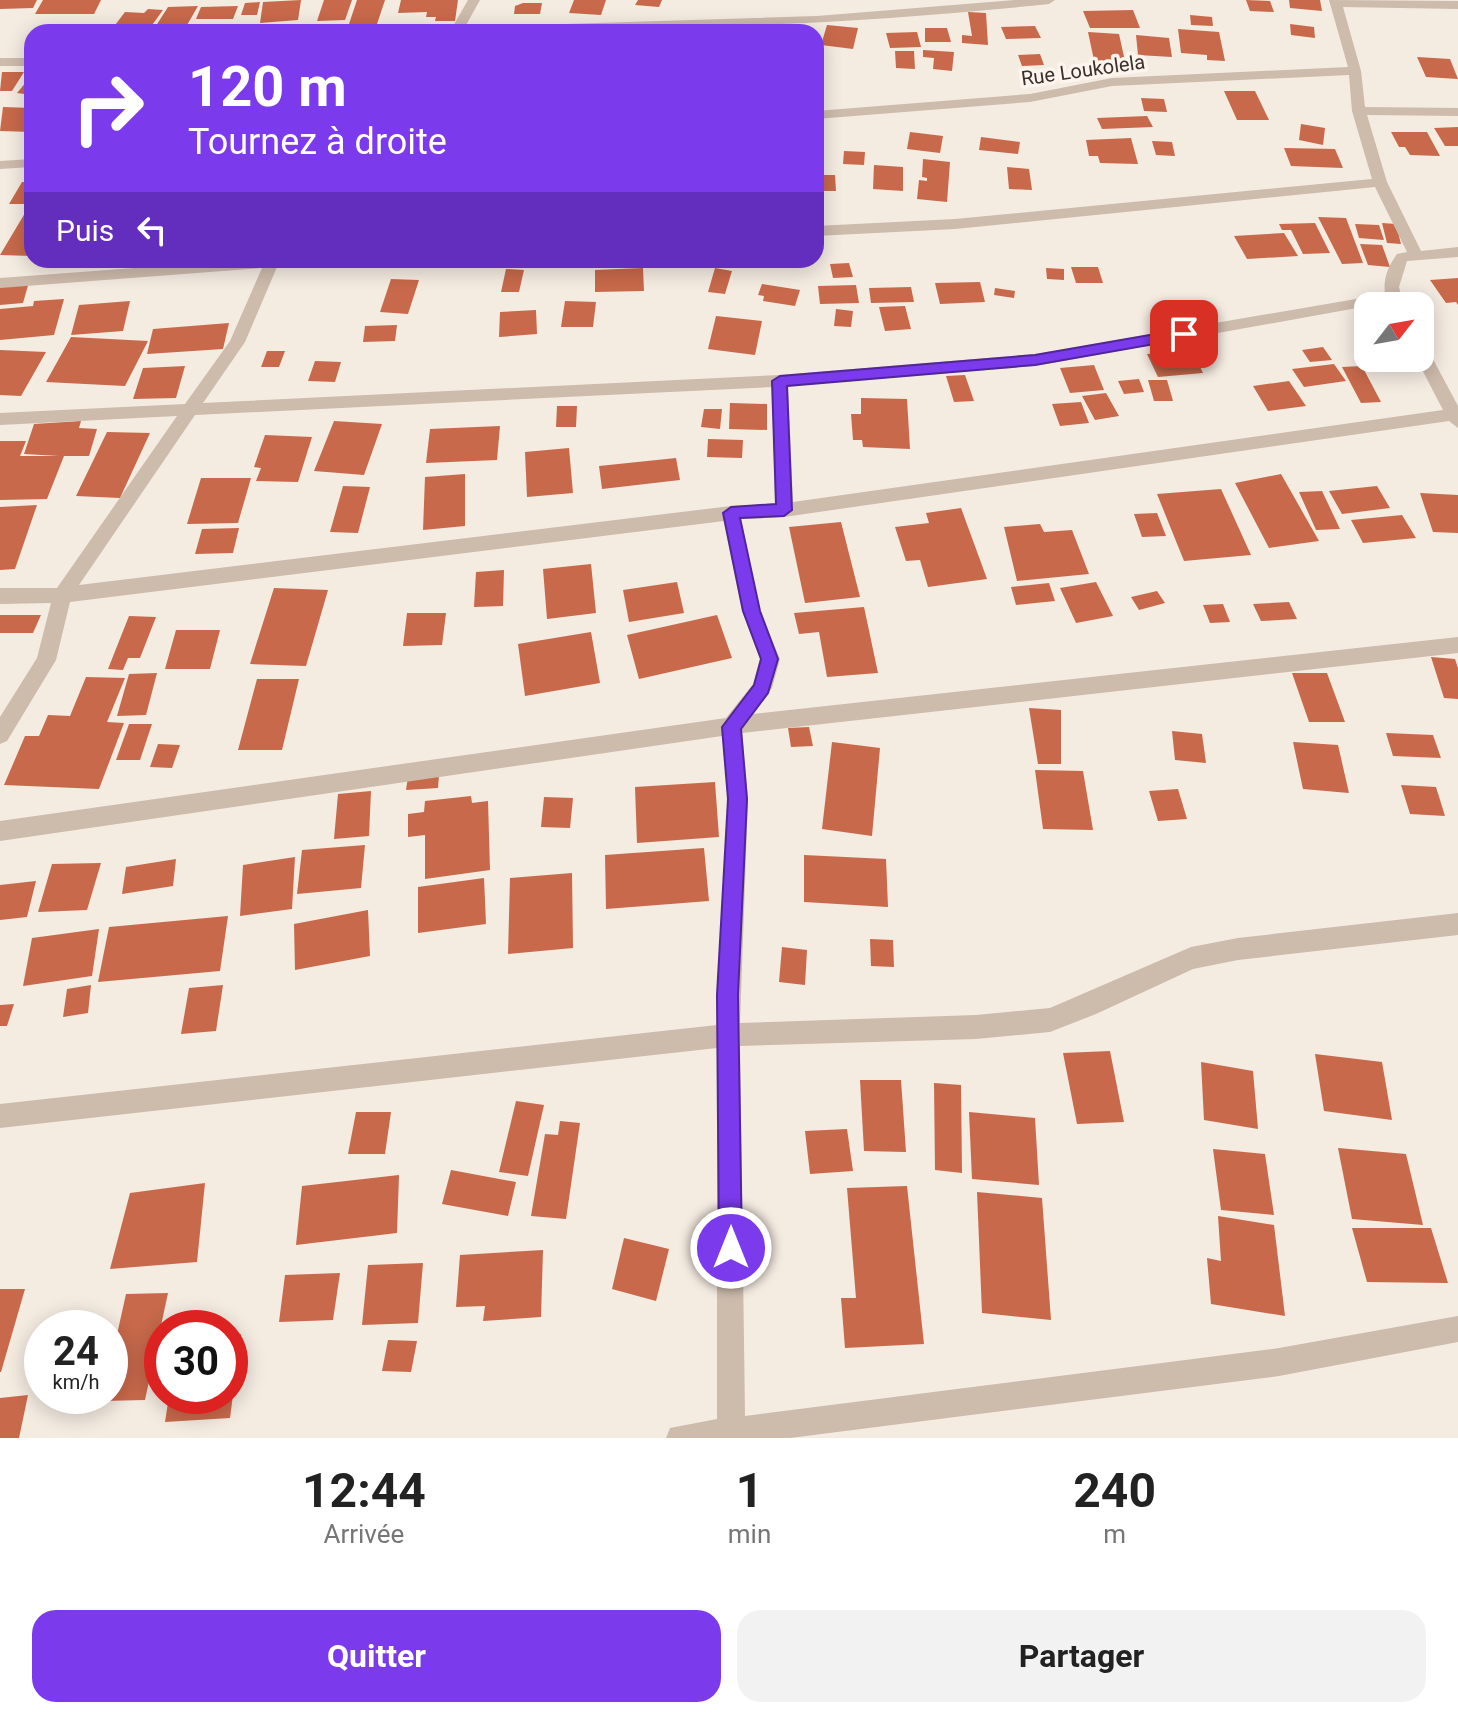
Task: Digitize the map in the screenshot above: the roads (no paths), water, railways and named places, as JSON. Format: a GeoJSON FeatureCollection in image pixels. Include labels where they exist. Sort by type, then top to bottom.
{"type":"FeatureCollection","features":[{"type":"Feature","properties":{"kind":"street"},"geometry":{"type":"LineString","coordinates":[[460,24],[474,0]]}},
{"type":"Feature","properties":{"kind":"street"},"geometry":{"type":"LineString","coordinates":[[702,24],[992,7],[1049,0]]}},
{"type":"Feature","properties":{"kind":"street"},"geometry":{"type":"LineString","coordinates":[[1415,254],[1380,182],[1359,111],[1355,71],[1336,2],[1458,5]]}},
{"type":"Feature","properties":{"kind":"street"},"geometry":{"type":"LineString","coordinates":[[0,62],[24,62]]}},
{"type":"Feature","properties":{"kind":"street","name":"Rue Loukolela"},"geometry":{"type":"LineString","coordinates":[[824,114],[1030,98],[1112,82],[1355,71]]}},
{"type":"Feature","properties":{"kind":"street"},"geometry":{"type":"LineString","coordinates":[[1359,111],[1458,112]]}},
{"type":"Feature","properties":{"kind":"street"},"geometry":{"type":"LineString","coordinates":[[0,165],[24,164]]}},
{"type":"Feature","properties":{"kind":"street"},"geometry":{"type":"LineString","coordinates":[[824,231],[955,224],[1380,182]]}},
{"type":"Feature","properties":{"kind":"street"},"geometry":{"type":"LineString","coordinates":[[1395,292],[1396,266],[1402,257],[1458,252]]}},
{"type":"Feature","properties":{"kind":"street"},"geometry":{"type":"LineString","coordinates":[[0,283],[194,268]]}},
{"type":"Feature","properties":{"kind":"street"},"geometry":{"type":"LineString","coordinates":[[0,735],[46,660],[62,595],[237,342],[269,268]]}},
{"type":"Feature","properties":{"kind":"street"},"geometry":{"type":"LineString","coordinates":[[0,419],[780,381],[1035,360],[1354,308]]}},
{"type":"Feature","properties":{"kind":"street"},"geometry":{"type":"LineString","coordinates":[[0,596],[62,595],[731,513],[784,510],[1457,417],[1432,372]]}},
{"type":"Feature","properties":{"kind":"street"},"geometry":{"type":"LineString","coordinates":[[780,381],[784,510]]}},
{"type":"Feature","properties":{"kind":"street"},"geometry":{"type":"LineString","coordinates":[[731,513],[751,611],[770,659],[762,688],[731,727],[738,799],[728,995],[731,1435]]}},
{"type":"Feature","properties":{"kind":"street"},"geometry":{"type":"LineString","coordinates":[[0,831],[808,715],[1458,645]]}},
{"type":"Feature","properties":{"kind":"street"},"geometry":{"type":"LineString","coordinates":[[0,1116],[729,1035],[976,1027],[1050,1020],[1191,958],[1238,949],[1458,924]]}},
{"type":"Feature","properties":{"kind":"street"},"geometry":{"type":"LineString","coordinates":[[680,1438],[731,1435],[1279,1362],[1458,1329]]}}]}
